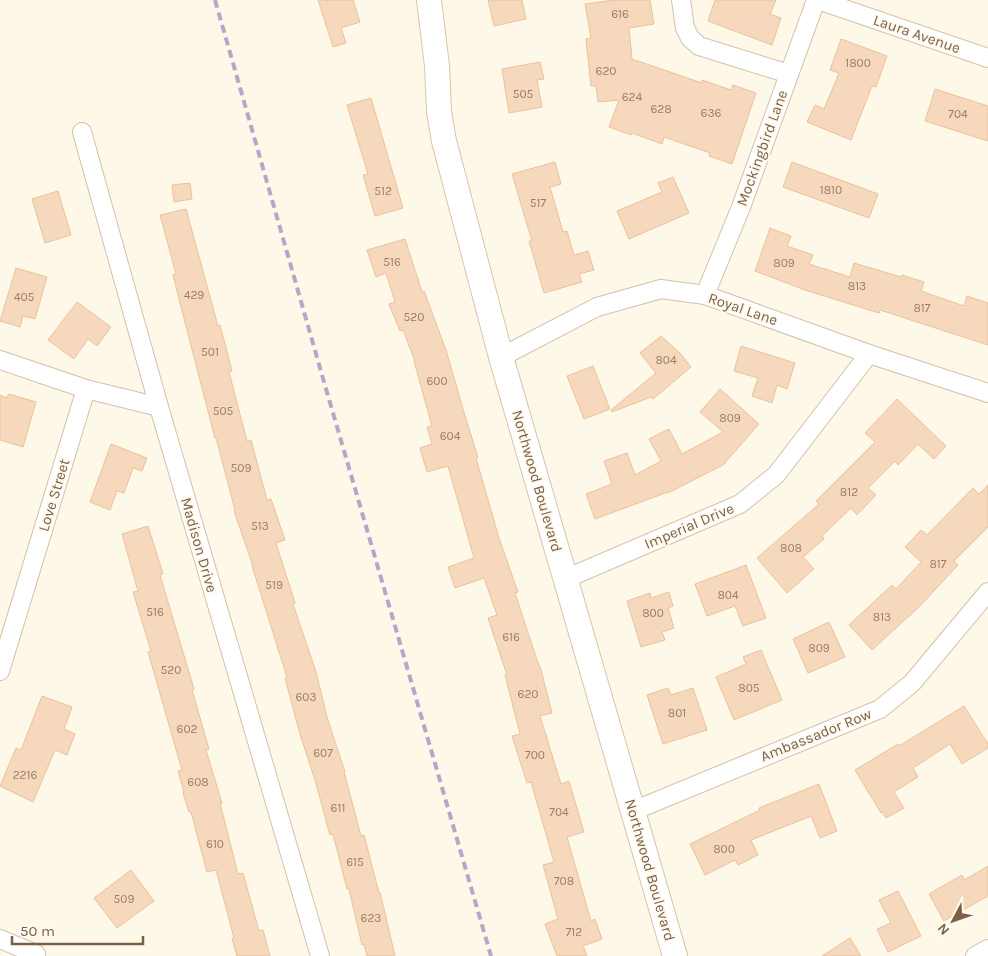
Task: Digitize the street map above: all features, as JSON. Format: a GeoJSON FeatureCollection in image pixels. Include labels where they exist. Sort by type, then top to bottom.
{"type":"FeatureCollection","features":[{"type":"Feature","properties":{"kind":"street","name":"Northwood Boulevard"},"geometry":{"type":"LineString","coordinates":[[429,0],[437,66],[439,112],[444,141],[501,357],[675,956]]}},
{"type":"Feature","properties":{"kind":"street"},"geometry":{"type":"LineString","coordinates":[[681,0],[685,28],[690,38],[699,46],[789,74]]}},
{"type":"Feature","properties":{"kind":"street","name":"Mockingbird Lane"},"geometry":{"type":"LineString","coordinates":[[705,295],[741,207],[817,0]]}},
{"type":"Feature","properties":{"kind":"street","name":"Laura Avenue"},"geometry":{"type":"LineString","coordinates":[[817,0],[988,58]]}},
{"type":"Feature","properties":{"kind":"street","name":"Madison Drive"},"geometry":{"type":"LineString","coordinates":[[82,132],[159,407],[320,956]]}},
{"type":"Feature","properties":{"kind":"street","name":"Royal Lane"},"geometry":{"type":"LineString","coordinates":[[501,357],[597,307],[661,288],[705,295],[869,354],[988,394]]}},
{"type":"Feature","properties":{"kind":"street","name":"Imperial Drive"},"geometry":{"type":"LineString","coordinates":[[565,579],[740,504],[776,475],[869,354]]}},
{"type":"Feature","properties":{"kind":"street"},"geometry":{"type":"LineString","coordinates":[[0,360],[86,389],[159,407]]}},
{"type":"Feature","properties":{"kind":"street","name":"Love Street"},"geometry":{"type":"LineString","coordinates":[[0,671],[86,389]]}},
{"type":"Feature","properties":{"kind":"street","name":"Ambassador Row"},"geometry":{"type":"LineString","coordinates":[[633,811],[880,709],[912,683],[988,592]]}},
{"type":"Feature","properties":{"kind":"street"},"geometry":{"type":"LineString","coordinates":[[0,939],[36,954]]}},
{"type":"Feature","properties":{"kind":"street"},"geometry":{"type":"LineString","coordinates":[[975,956],[988,949]]}},
{"type":"Feature","properties":{"kind":"building"},"geometry":{"type":"Polygon","coordinates":[[[318,0],[353,0],[360,22],[341,28],[346,43],[333,47],[318,0]]]}},
{"type":"Feature","properties":{"kind":"building"},"geometry":{"type":"Polygon","coordinates":[[[488,0],[522,0],[526,19],[494,26],[488,0]]]}},
{"type":"Feature","properties":{"kind":"building"},"geometry":{"type":"Polygon","coordinates":[[[614,0],[650,0],[654,24],[629,28],[632,59],[702,83],[702,80],[731,90],[733,85],[756,93],[732,164],[709,156],[710,153],[664,137],[662,144],[609,127],[619,100],[598,102],[596,86],[591,86],[586,39],[591,38],[585,4],[614,0]]]}},
{"type":"Feature","properties":{"kind":"building"},"geometry":{"type":"Polygon","coordinates":[[[715,0],[776,0],[770,14],[781,18],[772,45],[708,21],[715,0]]]}},
{"type":"Feature","properties":{"kind":"building"},"geometry":{"type":"Polygon","coordinates":[[[841,39],[887,56],[876,87],[872,86],[851,140],[807,122],[815,105],[824,109],[839,73],[830,70],[841,39]]]}},
{"type":"Feature","properties":{"kind":"building"},"geometry":{"type":"Polygon","coordinates":[[[540,62],[544,79],[537,80],[542,107],[509,113],[502,69],[540,62]]]}},
{"type":"Feature","properties":{"kind":"building"},"geometry":{"type":"Polygon","coordinates":[[[935,89],[988,106],[988,141],[925,121],[935,89]]]}},
{"type":"Feature","properties":{"kind":"building"},"geometry":{"type":"Polygon","coordinates":[[[371,98],[403,208],[375,216],[363,175],[368,174],[347,105],[371,98]]]}},
{"type":"Feature","properties":{"kind":"building"},"geometry":{"type":"Polygon","coordinates":[[[555,162],[561,184],[550,187],[563,232],[567,231],[574,255],[588,251],[594,270],[579,274],[582,282],[544,293],[529,241],[532,241],[512,174],[555,162]]]}},
{"type":"Feature","properties":{"kind":"building"},"geometry":{"type":"Polygon","coordinates":[[[792,162],[878,194],[869,218],[783,187],[792,162]]]}},
{"type":"Feature","properties":{"kind":"building"},"geometry":{"type":"Polygon","coordinates":[[[673,177],[689,213],[629,239],[617,211],[662,192],[658,183],[673,177]]]}},
{"type":"Feature","properties":{"kind":"building"},"geometry":{"type":"Polygon","coordinates":[[[190,183],[192,199],[174,202],[172,185],[190,183]]]}},
{"type":"Feature","properties":{"kind":"building"},"geometry":{"type":"Polygon","coordinates":[[[58,191],[71,235],[45,243],[32,199],[58,191]]]}},
{"type":"Feature","properties":{"kind":"building"},"geometry":{"type":"Polygon","coordinates":[[[186,209],[218,326],[220,325],[232,371],[229,372],[247,441],[251,440],[267,500],[271,499],[285,540],[276,543],[295,603],[293,604],[316,672],[327,717],[345,772],[361,836],[364,835],[395,956],[367,956],[364,944],[362,945],[349,889],[347,889],[333,834],[330,835],[300,734],[285,678],[287,677],[234,511],[173,275],[176,274],[160,215],[186,209]]]}},
{"type":"Feature","properties":{"kind":"building"},"geometry":{"type":"Polygon","coordinates":[[[770,228],[791,236],[787,246],[813,255],[809,264],[850,277],[854,263],[924,282],[921,291],[964,306],[967,296],[988,303],[988,345],[880,310],[879,313],[805,290],[755,271],[770,228]]]}},
{"type":"Feature","properties":{"kind":"building"},"geometry":{"type":"Polygon","coordinates":[[[405,239],[422,292],[424,291],[446,350],[478,457],[476,458],[499,538],[518,592],[515,593],[540,666],[552,713],[540,716],[561,784],[569,781],[584,832],[567,837],[591,921],[595,919],[602,939],[583,946],[587,956],[557,956],[545,924],[558,919],[543,865],[554,862],[531,782],[527,783],[512,736],[520,734],[505,675],[507,675],[488,618],[497,615],[484,578],[455,588],[448,567],[474,558],[448,466],[427,472],[420,448],[432,444],[427,427],[432,426],[415,361],[403,330],[400,331],[389,304],[395,302],[386,273],[376,277],[367,250],[405,239]]]}},
{"type":"Feature","properties":{"kind":"building"},"geometry":{"type":"Polygon","coordinates":[[[16,268],[47,277],[35,319],[23,316],[20,327],[0,321],[16,268]]]}},
{"type":"Feature","properties":{"kind":"building"},"geometry":{"type":"Polygon","coordinates":[[[77,302],[111,327],[97,346],[88,339],[74,359],[48,340],[77,302]]]}},
{"type":"Feature","properties":{"kind":"building"},"geometry":{"type":"Polygon","coordinates":[[[661,336],[679,352],[691,367],[653,399],[651,397],[612,412],[611,410],[656,373],[640,353],[661,336]]]}},
{"type":"Feature","properties":{"kind":"building"},"geometry":{"type":"Polygon","coordinates":[[[741,346],[795,363],[787,389],[777,385],[772,403],[752,396],[758,378],[734,371],[741,346]]]}},
{"type":"Feature","properties":{"kind":"building"},"geometry":{"type":"Polygon","coordinates":[[[593,366],[610,409],[584,419],[567,376],[593,366]]]}},
{"type":"Feature","properties":{"kind":"building"},"geometry":{"type":"Polygon","coordinates":[[[720,389],[759,424],[723,465],[668,493],[595,519],[586,494],[612,484],[604,461],[627,453],[635,475],[661,461],[649,439],[669,429],[682,454],[723,432],[700,412],[720,389]]]}},
{"type":"Feature","properties":{"kind":"building"},"geometry":{"type":"Polygon","coordinates":[[[9,394],[36,402],[23,447],[0,440],[0,395],[6,398],[9,394]]]}},
{"type":"Feature","properties":{"kind":"building"},"geometry":{"type":"Polygon","coordinates":[[[897,399],[946,446],[934,459],[918,444],[898,465],[895,461],[868,488],[876,495],[857,515],[851,508],[822,536],[824,539],[803,557],[814,569],[787,593],[757,558],[819,504],[816,501],[875,442],[865,433],[897,399]]]}},
{"type":"Feature","properties":{"kind":"building"},"geometry":{"type":"Polygon","coordinates":[[[111,444],[147,458],[142,471],[133,468],[124,493],[117,491],[110,510],[90,502],[111,444]]]}},
{"type":"Feature","properties":{"kind":"building"},"geometry":{"type":"Polygon","coordinates":[[[988,485],[988,527],[954,561],[958,565],[919,607],[872,650],[849,625],[892,585],[896,589],[921,562],[905,547],[921,530],[927,535],[973,488],[979,494],[988,485]]]}},
{"type":"Feature","properties":{"kind":"building"},"geometry":{"type":"Polygon","coordinates":[[[148,526],[163,574],[160,575],[194,689],[192,690],[209,749],[206,750],[222,803],[220,803],[238,874],[243,873],[259,931],[263,930],[270,956],[237,956],[216,870],[207,872],[191,812],[189,812],[183,793],[178,771],[182,770],[148,652],[151,651],[133,592],[138,591],[122,534],[148,526]]]}},
{"type":"Feature","properties":{"kind":"building"},"geometry":{"type":"Polygon","coordinates":[[[746,565],[766,618],[743,626],[735,606],[707,616],[695,584],[746,565]]]}},
{"type":"Feature","properties":{"kind":"building"},"geometry":{"type":"Polygon","coordinates":[[[669,592],[673,606],[668,608],[674,628],[662,632],[665,640],[641,647],[627,601],[650,593],[651,598],[669,592]]]}},
{"type":"Feature","properties":{"kind":"building"},"geometry":{"type":"Polygon","coordinates":[[[829,622],[845,657],[808,673],[793,639],[829,622]]]}},
{"type":"Feature","properties":{"kind":"building"},"geometry":{"type":"Polygon","coordinates":[[[761,650],[782,700],[734,720],[716,677],[746,664],[743,657],[761,650]]]}},
{"type":"Feature","properties":{"kind":"building"},"geometry":{"type":"Polygon","coordinates":[[[668,688],[671,695],[693,688],[707,730],[663,744],[647,695],[668,688]]]}},
{"type":"Feature","properties":{"kind":"building"},"geometry":{"type":"Polygon","coordinates":[[[42,696],[72,707],[64,729],[75,734],[67,755],[55,750],[33,802],[0,786],[16,748],[21,750],[42,696]]]}},
{"type":"Feature","properties":{"kind":"building"},"geometry":{"type":"Polygon","coordinates":[[[964,706],[988,744],[988,748],[962,764],[950,744],[913,768],[918,777],[894,792],[904,808],[886,818],[855,770],[898,744],[899,746],[964,706]]]}},
{"type":"Feature","properties":{"kind":"building"},"geometry":{"type":"Polygon","coordinates":[[[819,784],[837,831],[820,838],[811,816],[751,840],[758,855],[738,865],[735,860],[705,875],[690,844],[760,810],[759,808],[819,784]]]}},
{"type":"Feature","properties":{"kind":"building"},"geometry":{"type":"Polygon","coordinates":[[[988,866],[988,896],[944,921],[929,894],[962,875],[964,880],[988,866]]]}},
{"type":"Feature","properties":{"kind":"building"},"geometry":{"type":"Polygon","coordinates":[[[131,870],[154,901],[117,928],[94,898],[131,870]]]}},
{"type":"Feature","properties":{"kind":"building"},"geometry":{"type":"Polygon","coordinates":[[[898,891],[921,936],[888,952],[877,929],[891,923],[879,900],[898,891]]]}},
{"type":"Feature","properties":{"kind":"building"},"geometry":{"type":"Polygon","coordinates":[[[850,938],[861,956],[822,956],[850,938]]]}},
{"type":"Feature","properties":{"kind":"railway"},"geometry":{"type":"LineString","coordinates":[[215,0],[491,956]]}}]}
